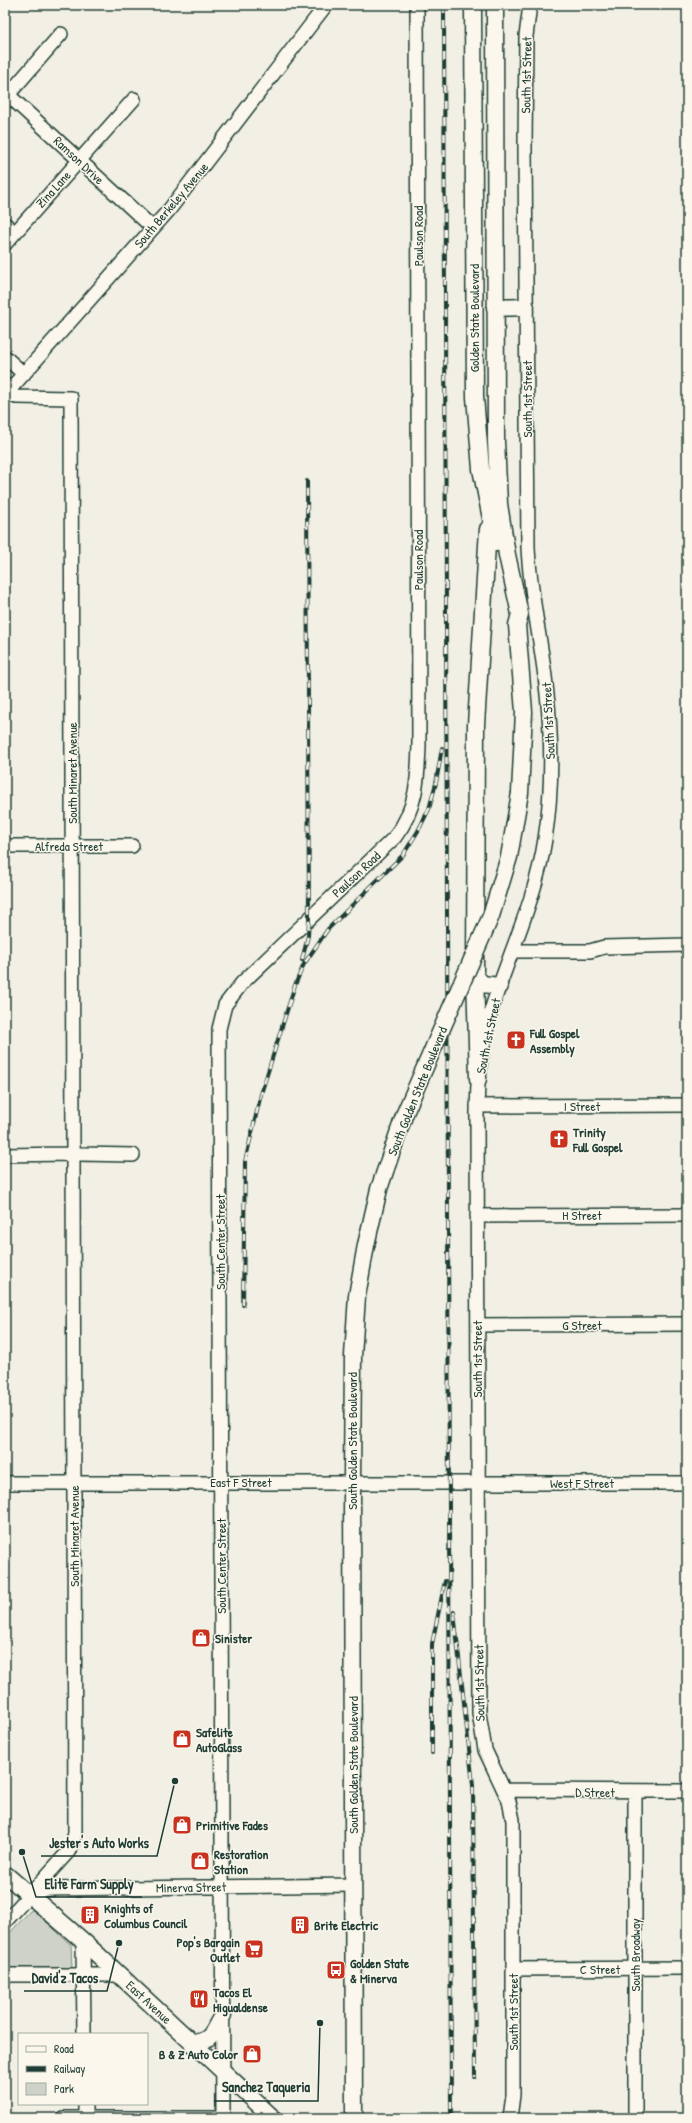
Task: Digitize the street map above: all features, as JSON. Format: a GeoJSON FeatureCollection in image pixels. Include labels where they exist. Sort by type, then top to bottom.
{"type":"FeatureCollection","features":[{"type":"Feature","properties":{"kind":"main road","name":"Golden State Boulevard"},"geometry":{"type":"LineString","coordinates":[[473,5],[475,397],[479,453],[488,508],[511,616],[517,625]]}},
{"type":"Feature","properties":{"kind":"main road","name":"Golden State Boulevard"},"geometry":{"type":"LineString","coordinates":[[495,5],[496,441],[498,484],[507,555],[520,614],[517,625],[524,712],[520,793]]}},
{"type":"Feature","properties":{"kind":"main road"},"geometry":{"type":"LineString","coordinates":[[495,308],[526,307]]}},
{"type":"Feature","properties":{"kind":"main road"},"geometry":{"type":"LineString","coordinates":[[478,1078],[475,975],[476,725],[488,552],[488,508]]}},
{"type":"Feature","properties":{"kind":"main road","name":"South Golden State Boulevard"},"geometry":{"type":"LineString","coordinates":[[354,2118],[352,1482],[354,1339],[359,1283],[366,1245],[380,1189],[405,1113],[491,916],[507,863],[520,793]]}},
{"type":"Feature","properties":{"kind":"main road"},"geometry":{"type":"LineString","coordinates":[[475,975],[482,984],[499,986]]}},
{"type":"Feature","properties":{"kind":"main road","name":"East Avenue"},"geometry":{"type":"LineString","coordinates":[[5,1874],[83,1941],[273,2118]]}},
{"type":"Feature","properties":{"kind":"main road"},"geometry":{"type":"LineString","coordinates":[[192,2043],[203,2041],[211,2036],[216,2024],[223,2015]]}},
{"type":"Feature","properties":{"kind":"street","name":"South Berkeley Avenue"},"geometry":{"type":"LineString","coordinates":[[6,394],[153,228],[212,155],[326,5]]}},
{"type":"Feature","properties":{"kind":"street","name":"Paulson Road"},"geometry":{"type":"LineString","coordinates":[[219,1037],[222,1013],[235,990],[390,842],[409,815],[417,789],[419,745],[417,5]]}},
{"type":"Feature","properties":{"kind":"street","name":"South 1st Street"},"geometry":{"type":"LineString","coordinates":[[510,2118],[513,2095],[513,1820],[511,1807],[488,1758],[479,1720],[477,1483],[477,1106],[478,1078],[487,1027],[499,986],[513,951],[538,874],[547,827],[550,784],[546,684],[528,561],[526,36],[530,5]]}},
{"type":"Feature","properties":{"kind":"street"},"geometry":{"type":"LineString","coordinates":[[6,93],[61,34]]}},
{"type":"Feature","properties":{"kind":"street","name":"Ramson Drive"},"geometry":{"type":"LineString","coordinates":[[6,93],[153,228]]}},
{"type":"Feature","properties":{"kind":"street","name":"Zina Lane"},"geometry":{"type":"LineString","coordinates":[[5,244],[134,99]]}},
{"type":"Feature","properties":{"kind":"street"},"geometry":{"type":"LineString","coordinates":[[5,224],[15,233]]}},
{"type":"Feature","properties":{"kind":"street"},"geometry":{"type":"LineString","coordinates":[[5,357],[24,374]]}},
{"type":"Feature","properties":{"kind":"street","name":"South Minaret Avenue"},"geometry":{"type":"LineString","coordinates":[[5,1922],[29,1894],[47,1884],[70,1850],[75,1835],[71,398],[16,397],[6,394]]}},
{"type":"Feature","properties":{"kind":"street","name":"Alfreda Street"},"geometry":{"type":"LineString","coordinates":[[5,846],[132,846]]}},
{"type":"Feature","properties":{"kind":"street"},"geometry":{"type":"LineString","coordinates":[[513,951],[590,951],[604,947],[687,945]]}},
{"type":"Feature","properties":{"kind":"street","name":"South Center Street"},"geometry":{"type":"LineString","coordinates":[[219,1037],[223,2118]]}},
{"type":"Feature","properties":{"kind":"street","name":"I Street"},"geometry":{"type":"LineString","coordinates":[[477,1106],[687,1105]]}},
{"type":"Feature","properties":{"kind":"street"},"geometry":{"type":"LineString","coordinates":[[5,1155],[132,1155]]}},
{"type":"Feature","properties":{"kind":"street","name":"H Street"},"geometry":{"type":"LineString","coordinates":[[477,1216],[687,1215]]}},
{"type":"Feature","properties":{"kind":"street","name":"G Street"},"geometry":{"type":"LineString","coordinates":[[478,1325],[687,1324]]}},
{"type":"Feature","properties":{"kind":"street","name":"East F Street"},"geometry":{"type":"LineString","coordinates":[[5,1483],[477,1483]]}},
{"type":"Feature","properties":{"kind":"street","name":"West F Street"},"geometry":{"type":"LineString","coordinates":[[477,1483],[687,1483]]}},
{"type":"Feature","properties":{"kind":"street","name":"D Street"},"geometry":{"type":"LineString","coordinates":[[504,1790],[635,1792],[687,1791]]}},
{"type":"Feature","properties":{"kind":"street","name":"South Broadway"},"geometry":{"type":"LineString","coordinates":[[635,1792],[635,2118]]}},
{"type":"Feature","properties":{"kind":"street","name":"Minerva Street"},"geometry":{"type":"LineString","coordinates":[[47,1884],[222,1886],[353,1885]]}},
{"type":"Feature","properties":{"kind":"street"},"geometry":{"type":"LineString","coordinates":[[83,1941],[84,2033]]}},
{"type":"Feature","properties":{"kind":"street","name":"C Street"},"geometry":{"type":"LineString","coordinates":[[513,1969],[687,1968]]}},
{"type":"Feature","properties":{"kind":"street"},"geometry":{"type":"LineString","coordinates":[[5,1975],[120,1975]]}},
{"type":"Feature","properties":{"kind":"street"},"geometry":{"type":"LineString","coordinates":[[85,2105],[85,2118]]}},
{"type":"Feature","properties":{"kind":"street"},"geometry":{"type":"LineString","coordinates":[[64,2118],[223,2118]]}},
{"type":"Feature","properties":{"kind":"green space"},"geometry":{"type":"Polygon","coordinates":[[[34,1910],[71,1945],[72,1968],[5,1968],[5,1938],[30,1911],[34,1910]]]}},
{"type":"Feature","properties":{"kind":"railway"},"geometry":{"type":"LineString","coordinates":[[444,5],[451,2118]]}},
{"type":"Feature","properties":{"kind":"railway"},"geometry":{"type":"LineString","coordinates":[[302,960],[308,936],[309,919],[307,481]]}},
{"type":"Feature","properties":{"kind":"railway"},"geometry":{"type":"LineString","coordinates":[[243,1305],[245,1162],[261,1094],[295,985],[304,964],[328,929],[403,855],[418,831],[429,809],[436,783],[442,748]]}},
{"type":"Feature","properties":{"kind":"railway"},"geometry":{"type":"LineString","coordinates":[[432,1753],[432,1644],[445,1581]]}},
{"type":"Feature","properties":{"kind":"railway"},"geometry":{"type":"LineString","coordinates":[[454,1612],[473,1785],[475,2077]]}},
{"type":"Feature","properties":{"kind":"place","name":"Full Gospel Assembly"},"geometry":{"type":"Point","coordinates":[516,1040]}},
{"type":"Feature","properties":{"kind":"place","name":"Trinity Full Gospel"},"geometry":{"type":"Point","coordinates":[559,1139]}},
{"type":"Feature","properties":{"kind":"place","name":"Sinister"},"geometry":{"type":"Point","coordinates":[201,1638]}},
{"type":"Feature","properties":{"kind":"place","name":"Safelite AutoGlass"},"geometry":{"type":"Point","coordinates":[182,1739]}},
{"type":"Feature","properties":{"kind":"place","name":"Jester's Auto Works"},"geometry":{"type":"Point","coordinates":[175,1781]}},
{"type":"Feature","properties":{"kind":"place","name":"Primitive Fades"},"geometry":{"type":"Point","coordinates":[182,1825]}},
{"type":"Feature","properties":{"kind":"place","name":"Elite Farm Supply"},"geometry":{"type":"Point","coordinates":[22,1852]}},
{"type":"Feature","properties":{"kind":"place","name":"Restoration Station"},"geometry":{"type":"Point","coordinates":[200,1861]}},
{"type":"Feature","properties":{"kind":"place","name":"Knights of Columbus Council"},"geometry":{"type":"Point","coordinates":[90,1915]}},
{"type":"Feature","properties":{"kind":"place","name":"Brite Electric"},"geometry":{"type":"Point","coordinates":[300,1925]}},
{"type":"Feature","properties":{"kind":"place","name":"David'z Tacos"},"geometry":{"type":"Point","coordinates":[119,1943]}},
{"type":"Feature","properties":{"kind":"place","name":"Pop's Bargain Outlet"},"geometry":{"type":"Point","coordinates":[254,1949]}},
{"type":"Feature","properties":{"kind":"place","name":"Golden State & Minerva"},"geometry":{"type":"Point","coordinates":[336,1970]}},
{"type":"Feature","properties":{"kind":"place","name":"Tacos El Higualdense"},"geometry":{"type":"Point","coordinates":[199,1999]}},
{"type":"Feature","properties":{"kind":"place","name":"Sanchez Taqueria"},"geometry":{"type":"Point","coordinates":[320,2023]}},
{"type":"Feature","properties":{"kind":"place","name":"B & Z Auto Color"},"geometry":{"type":"Point","coordinates":[252,2054]}}]}
